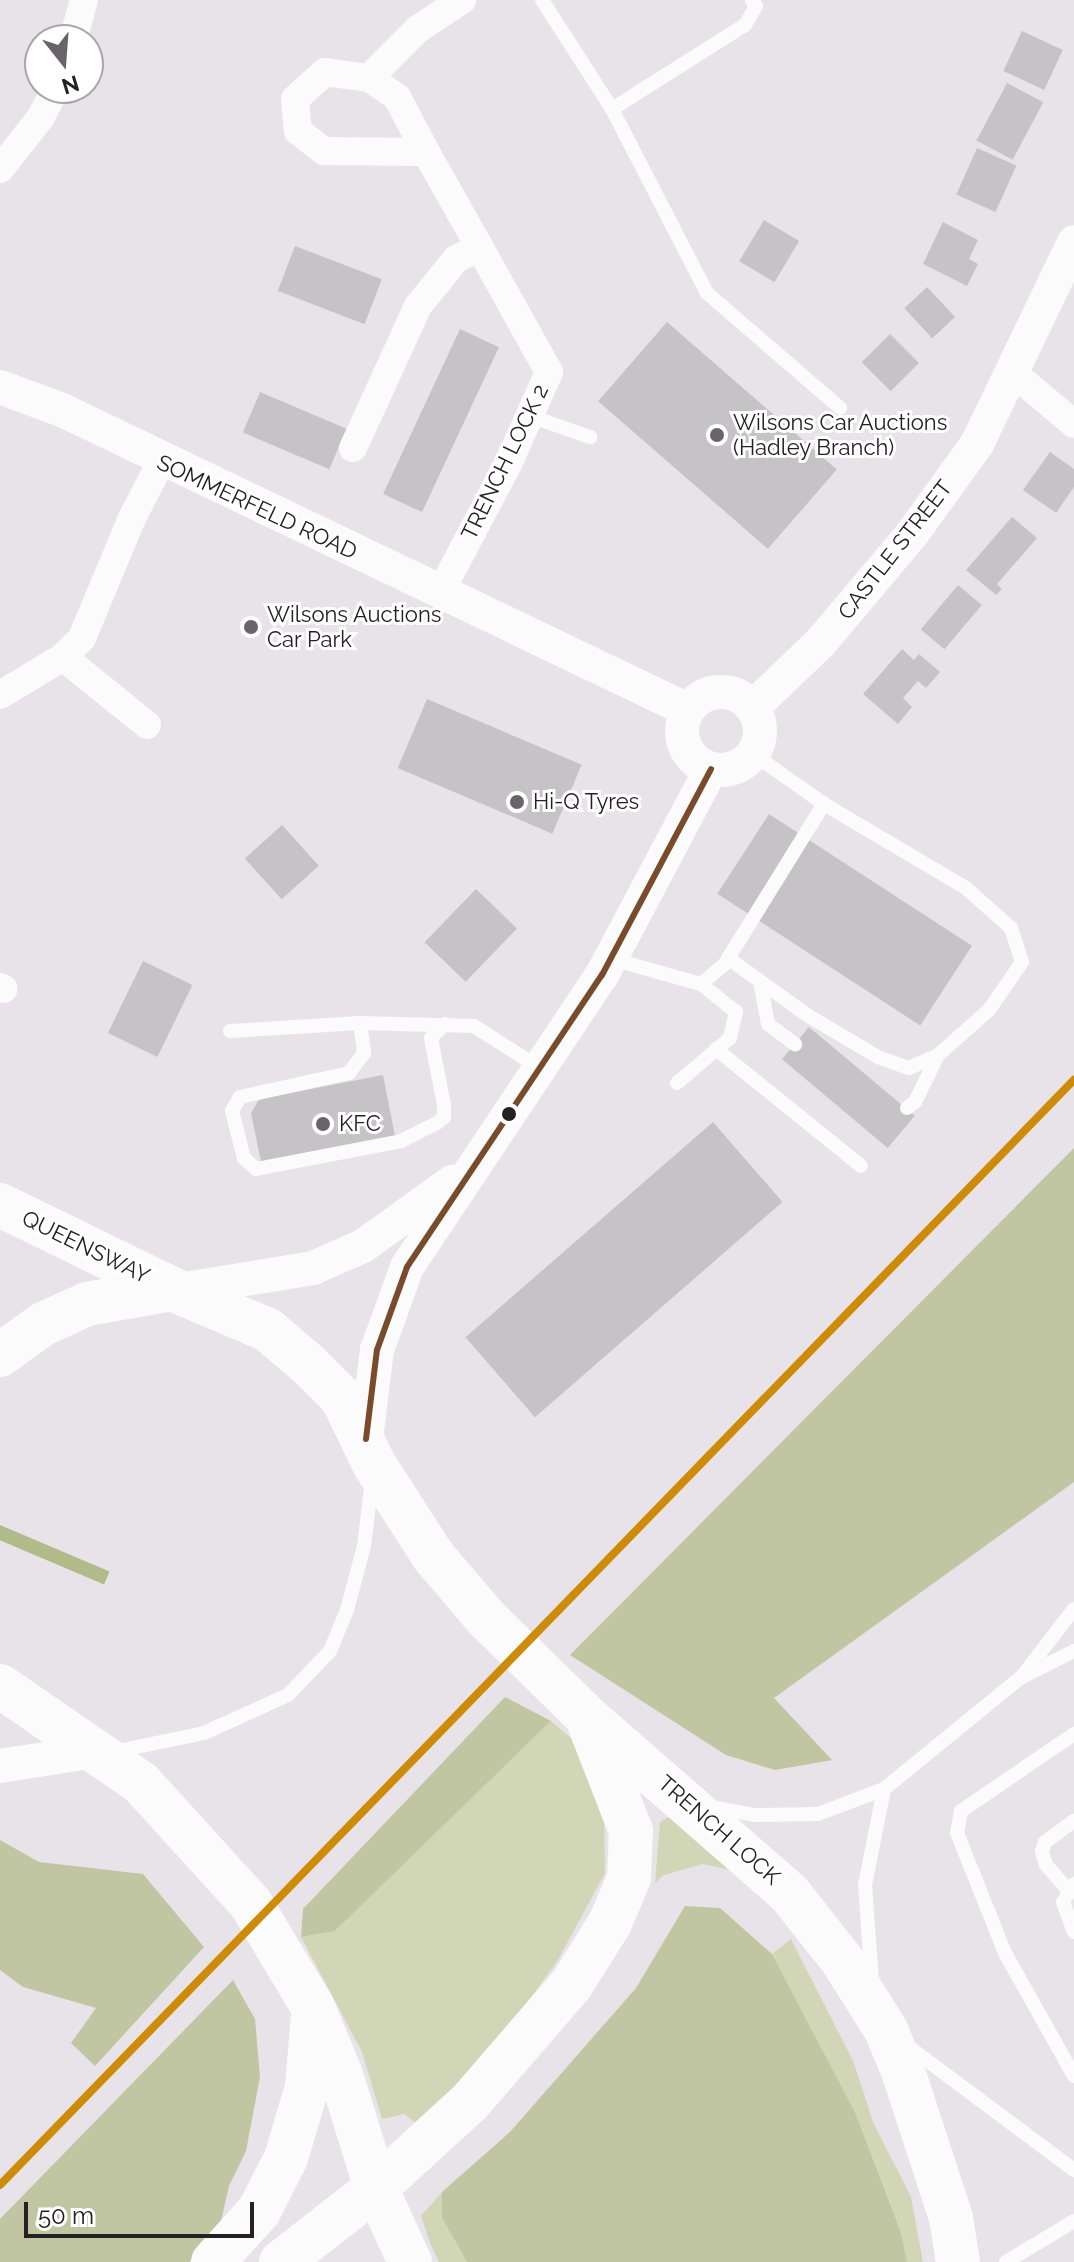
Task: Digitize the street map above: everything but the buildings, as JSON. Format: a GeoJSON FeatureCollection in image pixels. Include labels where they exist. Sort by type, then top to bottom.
{"type":"FeatureCollection","features":[{"type":"Feature","properties":{"kind":"highway","name":"QUEENSWAY"},"geometry":{"type":"LineString","coordinates":[[0,1205],[176,1290]]}},
{"type":"Feature","properties":{"kind":"highway"},"geometry":{"type":"LineString","coordinates":[[0,1355],[43,1324],[87,1304],[176,1290]]}},
{"type":"Feature","properties":{"kind":"highway","name":"TRENCH LOCK"},"geometry":{"type":"LineString","coordinates":[[176,1290],[268,1330],[342,1398],[370,1452],[434,1557],[487,1619],[586,1716],[690,1803],[803,1908],[880,2020],[933,2155],[958,2262]]}},
{"type":"Feature","properties":{"kind":"highway"},"geometry":{"type":"LineString","coordinates":[[0,1686],[41,1719],[100,1752],[141,1783],[225,1873],[279,1945],[313,2007],[341,2075],[376,2188],[410,2262]]}},
{"type":"Feature","properties":{"kind":"highway"},"geometry":{"type":"LineString","coordinates":[[281,2262],[376,2188],[515,2054],[571,1985],[610,1923],[629,1878],[631,1831],[586,1716]]}},
{"type":"Feature","properties":{"kind":"highway"},"geometry":{"type":"LineString","coordinates":[[213,2262],[259,2211],[289,2150],[307,2087],[313,2007]]}},
{"type":"Feature","properties":{"kind":"street"},"geometry":{"type":"LineString","coordinates":[[77,24],[84,0]]}},
{"type":"Feature","properties":{"kind":"street"},"geometry":{"type":"LineString","coordinates":[[426,152],[324,151],[298,131],[295,99],[325,72],[369,78],[418,29],[462,0]]}},
{"type":"Feature","properties":{"kind":"street","name":"TRENCH LOCK 2"},"geometry":{"type":"LineString","coordinates":[[369,78],[397,97],[549,372],[530,416],[440,593]]}},
{"type":"Feature","properties":{"kind":"street"},"geometry":{"type":"LineString","coordinates":[[0,169],[48,104]]}},
{"type":"Feature","properties":{"kind":"street","name":"CASTLE STREET"},"geometry":{"type":"LineString","coordinates":[[752,708],[821,642],[912,534],[977,444],[1074,242]]}},
{"type":"Feature","properties":{"kind":"street"},"geometry":{"type":"LineString","coordinates":[[353,448],[418,306],[456,259],[480,248]]}},
{"type":"Feature","properties":{"kind":"street"},"geometry":{"type":"LineString","coordinates":[[1011,371],[1074,424]]}},
{"type":"Feature","properties":{"kind":"street","name":"SOMMERFELD ROAD"},"geometry":{"type":"LineString","coordinates":[[0,387],[62,410],[161,462],[688,710]]}},
{"type":"Feature","properties":{"kind":"street"},"geometry":{"type":"LineString","coordinates":[[0,695],[63,657],[89,624],[131,520],[161,462]]}},
{"type":"Feature","properties":{"kind":"street"},"geometry":{"type":"LineString","coordinates":[[63,657],[147,725]]}},
{"type":"Feature","properties":{"kind":"street"},"geometry":{"type":"LineString","coordinates":[[720,693],[752,708],[760,731],[753,754],[735,768],[711,769],[684,746],[688,710],[720,693]]}},
{"type":"Feature","properties":{"kind":"street"},"geometry":{"type":"LineString","coordinates":[[370,1452],[384,1324],[407,1267],[465,1173],[612,959],[711,769]]}},
{"type":"Feature","properties":{"kind":"street"},"geometry":{"type":"LineString","coordinates":[[176,1290],[313,1268],[363,1246],[465,1173]]}},
{"type":"Feature","properties":{"kind":"street"},"geometry":{"type":"LineString","coordinates":[[0,1766],[100,1752]]}},
{"type":"Feature","properties":{"kind":"lane"},"geometry":{"type":"LineString","coordinates":[[542,0],[612,109],[707,293],[840,408]]}},
{"type":"Feature","properties":{"kind":"lane"},"geometry":{"type":"LineString","coordinates":[[612,109],[745,25],[756,6],[752,0]]}},
{"type":"Feature","properties":{"kind":"lane"},"geometry":{"type":"LineString","coordinates":[[530,416],[590,437]]}},
{"type":"Feature","properties":{"kind":"lane"},"geometry":{"type":"LineString","coordinates":[[728,958],[878,1057],[909,1068],[938,1055],[989,1010],[1022,962],[1011,928],[966,888],[824,804],[753,754]]}},
{"type":"Feature","properties":{"kind":"lane"},"geometry":{"type":"LineString","coordinates":[[701,984],[728,958],[824,804]]}},
{"type":"Feature","properties":{"kind":"lane"},"geometry":{"type":"LineString","coordinates":[[612,959],[701,984],[736,1012],[730,1038],[677,1083]]}},
{"type":"Feature","properties":{"kind":"lane"},"geometry":{"type":"LineString","coordinates":[[760,981],[768,1024],[795,1044]]}},
{"type":"Feature","properties":{"kind":"lane"},"geometry":{"type":"LineString","coordinates":[[230,1031],[360,1023],[474,1026],[538,1067]]}},
{"type":"Feature","properties":{"kind":"lane"},"geometry":{"type":"LineString","coordinates":[[360,1023],[364,1053],[349,1073],[240,1097],[232,1111],[244,1158],[256,1169],[401,1141],[437,1123],[444,1117],[444,1105],[431,1038],[445,1024]]}},
{"type":"Feature","properties":{"kind":"lane"},"geometry":{"type":"LineString","coordinates":[[716,1049],[861,1166]]}},
{"type":"Feature","properties":{"kind":"lane"},"geometry":{"type":"LineString","coordinates":[[907,1108],[915,1102],[938,1055]]}},
{"type":"Feature","properties":{"kind":"lane"},"geometry":{"type":"LineString","coordinates":[[100,1752],[204,1733],[253,1715],[299,1684],[330,1651],[347,1610],[364,1546],[370,1452]]}},
{"type":"Feature","properties":{"kind":"lane"},"geometry":{"type":"LineString","coordinates":[[1020,1678],[1074,1609]]}},
{"type":"Feature","properties":{"kind":"lane"},"geometry":{"type":"LineString","coordinates":[[690,1803],[755,1815],[818,1814],[884,1789],[1020,1678],[1074,1651]]}},
{"type":"Feature","properties":{"kind":"lane"},"geometry":{"type":"LineString","coordinates":[[1074,1734],[961,1811],[957,1833],[1005,1953],[1074,2076]]}},
{"type":"Feature","properties":{"kind":"lane"},"geometry":{"type":"LineString","coordinates":[[884,1789],[865,1885],[880,2020],[1074,2170]]}},
{"type":"Feature","properties":{"kind":"lane"},"geometry":{"type":"LineString","coordinates":[[1074,1821],[1045,1842],[1042,1851],[1050,1872],[1071,1887],[1063,1902],[1074,1932]]}},
{"type":"Feature","properties":{"kind":"lane"},"geometry":{"type":"LineString","coordinates":[[1006,2262],[1074,2221]]}},
{"type":"Feature","properties":{"kind":"shaded area"},"geometry":{"type":"Polygon","coordinates":[[[1074,1148],[1074,1482],[774,1698],[832,1760],[775,1770],[726,1755],[570,1655],[1074,1148]]]}},
{"type":"Feature","properties":{"kind":"shaded area"},"geometry":{"type":"Polygon","coordinates":[[[0,1525],[110,1571],[104,1584],[0,1540],[0,1525]]]}},
{"type":"Feature","properties":{"kind":"shaded area"},"geometry":{"type":"Polygon","coordinates":[[[505,1697],[551,1721],[335,1931],[301,1937],[303,1909],[505,1697]]]}},
{"type":"Feature","properties":{"kind":"shaded area"},"geometry":{"type":"Polygon","coordinates":[[[551,1721],[580,1746],[604,1802],[605,1873],[558,1960],[492,2051],[419,2126],[404,2114],[382,2119],[362,2052],[301,1937],[335,1931],[551,1721]]]}},
{"type":"Feature","properties":{"kind":"shaded area"},"geometry":{"type":"Polygon","coordinates":[[[668,1817],[730,1870],[703,1864],[664,1875],[655,1883],[660,1822],[668,1817]]]}},
{"type":"Feature","properties":{"kind":"shaded area"},"geometry":{"type":"Polygon","coordinates":[[[0,1840],[39,1862],[143,1874],[204,1947],[95,2066],[71,2043],[96,2008],[23,1987],[0,1970],[0,1840]]]}},
{"type":"Feature","properties":{"kind":"shaded area"},"geometry":{"type":"Polygon","coordinates":[[[685,1906],[720,1908],[772,1954],[855,2112],[901,2232],[907,2262],[467,2262],[442,2218],[442,2192],[510,2132],[636,1988],[685,1906]]]}},
{"type":"Feature","properties":{"kind":"shaded area"},"geometry":{"type":"Polygon","coordinates":[[[791,1939],[854,2063],[873,2122],[911,2197],[923,2262],[907,2262],[901,2231],[855,2112],[772,1954],[791,1939]]]}},
{"type":"Feature","properties":{"kind":"shaded area"},"geometry":{"type":"Polygon","coordinates":[[[233,1980],[255,2019],[260,2077],[246,2151],[229,2186],[218,2234],[189,2262],[0,2262],[0,2219],[233,1980]]]}},
{"type":"Feature","properties":{"kind":"shaded area"},"geometry":{"type":"Polygon","coordinates":[[[442,2192],[442,2218],[467,2262],[439,2262],[430,2243],[421,2216],[442,2192]]]}},
{"type":"Feature","properties":{"kind":"transit line"},"geometry":{"type":"LineString","coordinates":[[366,1439],[377,1350],[407,1267],[602,975],[711,769]]}},
{"type":"Feature","properties":{"kind":"transit line"},"geometry":{"type":"LineString","coordinates":[[0,2185],[1074,1080]]}},
{"type":"Feature","properties":{"kind":"place","name":"Wilsons Car Auctions (Hadley Branch)"},"geometry":{"type":"Point","coordinates":[717,435]}},
{"type":"Feature","properties":{"kind":"place","name":"Wilsons Auctions Car Park"},"geometry":{"type":"Point","coordinates":[251,627]}},
{"type":"Feature","properties":{"kind":"place","name":"Hi-Q Tyres"},"geometry":{"type":"Point","coordinates":[517,802]}},
{"type":"Feature","properties":{"kind":"place","name":"KFC"},"geometry":{"type":"Point","coordinates":[323,1124]}}]}
